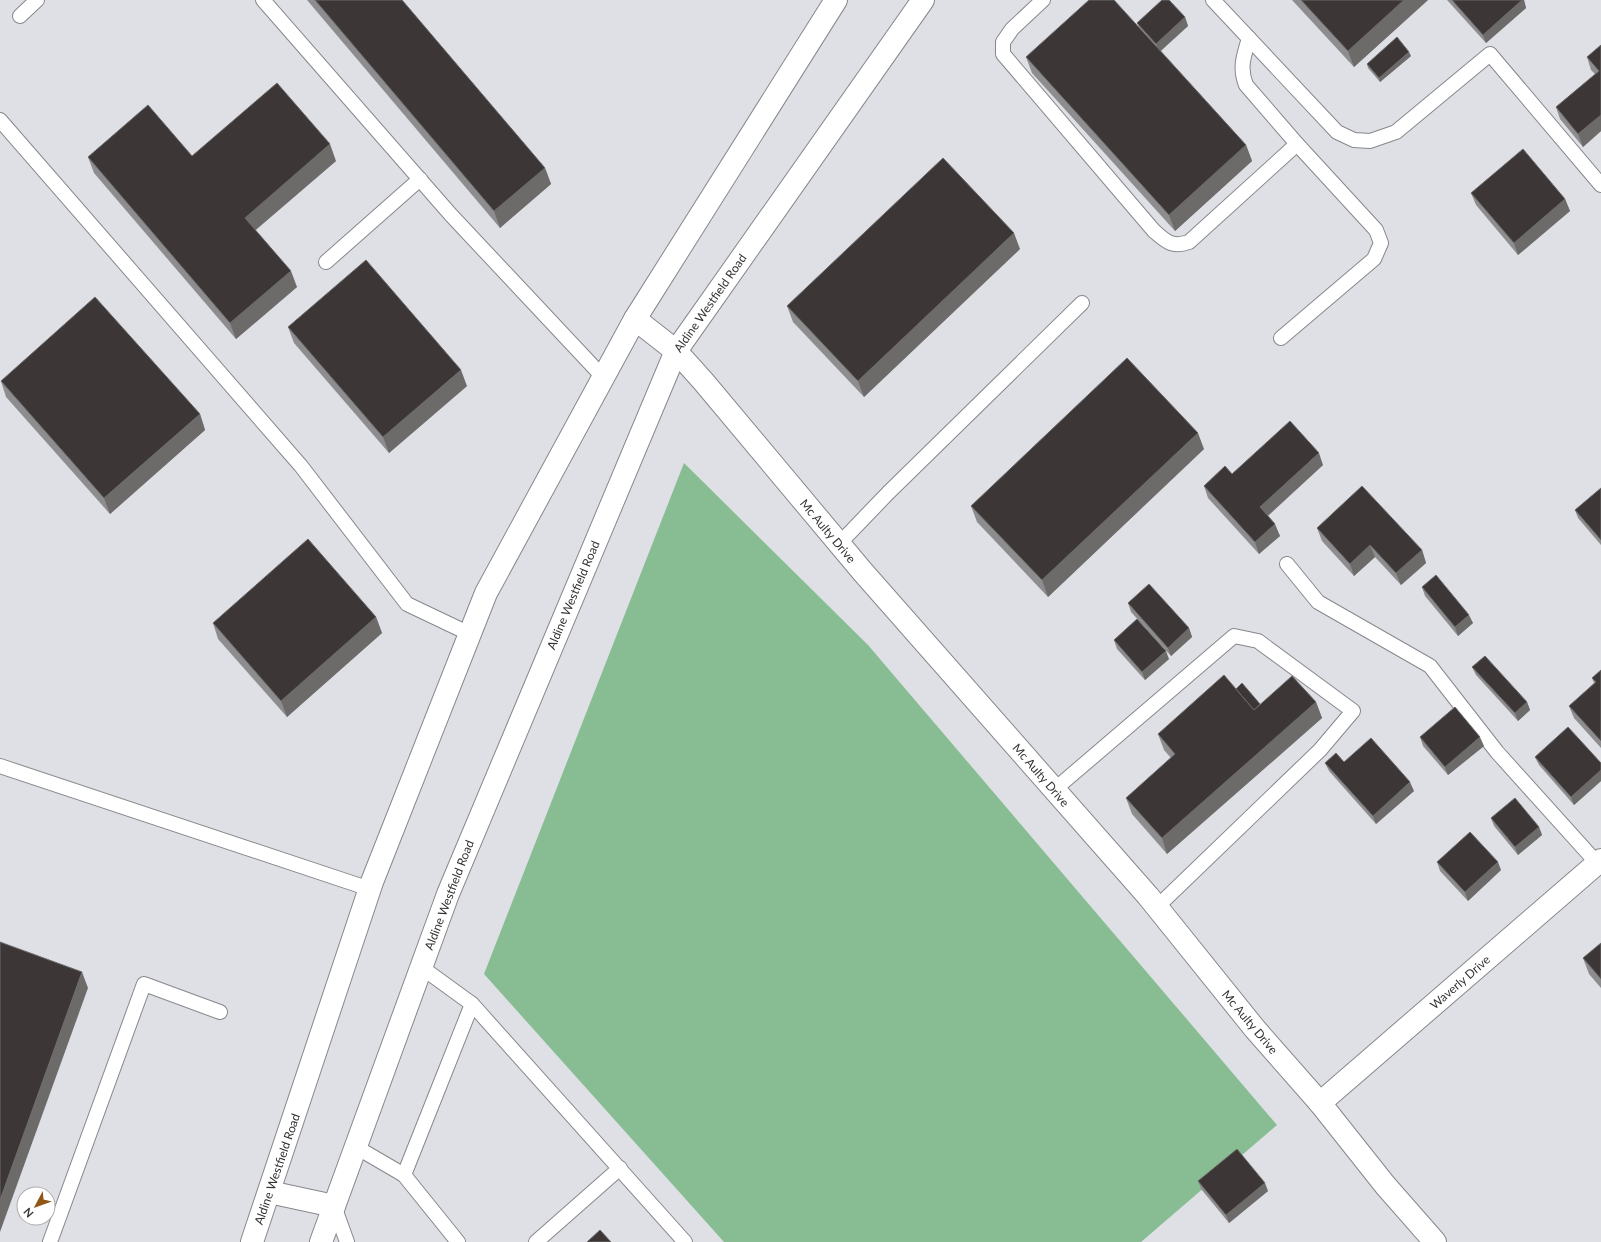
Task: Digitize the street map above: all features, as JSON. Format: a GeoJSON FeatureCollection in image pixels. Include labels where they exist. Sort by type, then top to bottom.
{"type":"FeatureCollection","features":[{"type":"Feature","properties":{"kind":"main road","name":"Aldine Westfield Road"},"geometry":{"type":"LineString","coordinates":[[252,1242],[370,889],[486,593],[635,320],[836,0]]}},
{"type":"Feature","properties":{"kind":"main road","name":"Aldine Westfield Road"},"geometry":{"type":"LineString","coordinates":[[321,1242],[448,894],[676,351],[923,0]]}},
{"type":"Feature","properties":{"kind":"main road","name":"Mc Aulty Drive"},"geometry":{"type":"LineString","coordinates":[[635,320],[676,351],[839,544],[1157,907],[1255,1029],[1320,1103],[1385,1185],[1435,1242]]}},
{"type":"Feature","properties":{"kind":"main road","name":"Waverly Drive"},"geometry":{"type":"LineString","coordinates":[[1320,1103],[1599,861]]}},
{"type":"Feature","properties":{"kind":"main road"},"geometry":{"type":"LineString","coordinates":[[269,1192],[334,1206]]}},
{"type":"Feature","properties":{"kind":"lane"},"geometry":{"type":"LineString","coordinates":[[20,16],[37,0]]}},
{"type":"Feature","properties":{"kind":"lane"},"geometry":{"type":"LineString","coordinates":[[263,0],[451,215],[603,377]]}},
{"type":"Feature","properties":{"kind":"lane"},"geometry":{"type":"LineString","coordinates":[[1043,0],[1012,29],[1003,42],[1003,54],[1154,231],[1168,243],[1179,245],[1189,242],[1297,144]]}},
{"type":"Feature","properties":{"kind":"lane"},"geometry":{"type":"LineString","coordinates":[[1213,0],[1337,132],[1354,140],[1370,141],[1396,132],[1490,54],[1601,185]]}},
{"type":"Feature","properties":{"kind":"lane"},"geometry":{"type":"LineString","coordinates":[[1249,38],[1242,66],[1242,75],[1246,85],[1297,144],[1376,230],[1381,243],[1374,259],[1281,338]]}},
{"type":"Feature","properties":{"kind":"lane"},"geometry":{"type":"LineString","coordinates":[[0,120],[301,466],[407,604],[470,634]]}},
{"type":"Feature","properties":{"kind":"lane"},"geometry":{"type":"LineString","coordinates":[[326,262],[420,179]]}},
{"type":"Feature","properties":{"kind":"lane"},"geometry":{"type":"LineString","coordinates":[[839,544],[888,493],[1082,303]]}},
{"type":"Feature","properties":{"kind":"lane"},"geometry":{"type":"LineString","coordinates":[[1287,564],[1318,602],[1430,666],[1497,752],[1599,861]]}},
{"type":"Feature","properties":{"kind":"lane"},"geometry":{"type":"LineString","coordinates":[[1054,790],[1234,636],[1258,641],[1353,711],[1320,750],[1157,907]]}},
{"type":"Feature","properties":{"kind":"lane"},"geometry":{"type":"LineString","coordinates":[[0,766],[370,889]]}},
{"type":"Feature","properties":{"kind":"lane"},"geometry":{"type":"LineString","coordinates":[[421,967],[472,1004],[685,1242]]}},
{"type":"Feature","properties":{"kind":"lane"},"geometry":{"type":"LineString","coordinates":[[50,1242],[144,984],[220,1012]]}},
{"type":"Feature","properties":{"kind":"lane"},"geometry":{"type":"LineString","coordinates":[[404,1176],[472,1004]]}},
{"type":"Feature","properties":{"kind":"lane"},"geometry":{"type":"LineString","coordinates":[[356,1147],[404,1176],[458,1242]]}},
{"type":"Feature","properties":{"kind":"lane"},"geometry":{"type":"LineString","coordinates":[[536,1242],[620,1168]]}},
{"type":"Feature","properties":{"kind":"lane"},"geometry":{"type":"LineString","coordinates":[[334,1206],[347,1242]]}},
{"type":"Feature","properties":{"kind":"green space"},"geometry":{"type":"Polygon","coordinates":[[[684,463],[868,645],[1277,1125],[1141,1242],[724,1242],[484,974],[684,463]]]}},
{"type":"Feature","properties":{"kind":"building"},"geometry":{"type":"Polygon","coordinates":[[[315,0],[402,0],[545,168],[494,211],[315,0]]]}},
{"type":"Feature","properties":{"kind":"building"},"geometry":{"type":"Polygon","coordinates":[[[1089,0],[1114,0],[1246,145],[1169,215],[1026,57],[1089,0]]]}},
{"type":"Feature","properties":{"kind":"building"},"geometry":{"type":"Polygon","coordinates":[[[1162,0],[1169,0],[1185,17],[1156,44],[1137,23],[1162,0]]]}},
{"type":"Feature","properties":{"kind":"building"},"geometry":{"type":"Polygon","coordinates":[[[1301,0],[1404,0],[1348,51],[1301,0]]]}},
{"type":"Feature","properties":{"kind":"building"},"geometry":{"type":"Polygon","coordinates":[[[1452,0],[1522,0],[1483,35],[1452,0]]]}},
{"type":"Feature","properties":{"kind":"building"},"geometry":{"type":"Polygon","coordinates":[[[1397,37],[1409,52],[1379,78],[1367,64],[1397,37]]]}},
{"type":"Feature","properties":{"kind":"building"},"geometry":{"type":"Polygon","coordinates":[[[1601,45],[1601,115],[1578,134],[1556,107],[1599,71],[1587,57],[1601,45]]]}},
{"type":"Feature","properties":{"kind":"building"},"geometry":{"type":"Polygon","coordinates":[[[277,83],[330,144],[245,218],[291,271],[230,323],[88,157],[148,105],[192,156],[277,83]]]}},
{"type":"Feature","properties":{"kind":"building"},"geometry":{"type":"Polygon","coordinates":[[[1523,149],[1565,199],[1514,243],[1471,193],[1523,149]]]}},
{"type":"Feature","properties":{"kind":"building"},"geometry":{"type":"Polygon","coordinates":[[[943,158],[1014,233],[858,381],[787,306],[943,158]]]}},
{"type":"Feature","properties":{"kind":"building"},"geometry":{"type":"Polygon","coordinates":[[[366,260],[461,370],[383,437],[288,327],[366,260]]]}},
{"type":"Feature","properties":{"kind":"building"},"geometry":{"type":"Polygon","coordinates":[[[95,297],[200,414],[104,498],[1,381],[95,297]]]}},
{"type":"Feature","properties":{"kind":"building"},"geometry":{"type":"Polygon","coordinates":[[[1127,358],[1198,433],[1042,580],[971,506],[1127,358]]]}},
{"type":"Feature","properties":{"kind":"building"},"geometry":{"type":"Polygon","coordinates":[[[1290,421],[1319,453],[1260,507],[1275,524],[1255,542],[1204,486],[1225,466],[1232,474],[1290,421]]]}},
{"type":"Feature","properties":{"kind":"building"},"geometry":{"type":"Polygon","coordinates":[[[1362,486],[1422,550],[1396,573],[1370,545],[1350,564],[1317,528],[1362,486]]]}},
{"type":"Feature","properties":{"kind":"building"},"geometry":{"type":"Polygon","coordinates":[[[1601,488],[1601,540],[1575,510],[1601,488]]]}},
{"type":"Feature","properties":{"kind":"building"},"geometry":{"type":"Polygon","coordinates":[[[308,539],[376,617],[281,701],[213,623],[308,539]]]}},
{"type":"Feature","properties":{"kind":"building"},"geometry":{"type":"Polygon","coordinates":[[[1436,575],[1469,615],[1455,627],[1422,587],[1436,575]]]}},
{"type":"Feature","properties":{"kind":"building"},"geometry":{"type":"Polygon","coordinates":[[[1149,584],[1189,628],[1168,648],[1128,603],[1149,584]]]}},
{"type":"Feature","properties":{"kind":"building"},"geometry":{"type":"Polygon","coordinates":[[[1137,619],[1166,651],[1142,672],[1114,640],[1137,619]]]}},
{"type":"Feature","properties":{"kind":"building"},"geometry":{"type":"Polygon","coordinates":[[[1485,656],[1527,702],[1515,713],[1472,667],[1485,656]]]}},
{"type":"Feature","properties":{"kind":"building"},"geometry":{"type":"Polygon","coordinates":[[[1601,670],[1601,741],[1569,706],[1596,682],[1592,678],[1601,670]]]}},
{"type":"Feature","properties":{"kind":"building"},"geometry":{"type":"Polygon","coordinates":[[[1224,675],[1254,710],[1292,676],[1316,702],[1162,838],[1126,798],[1175,754],[1158,734],[1224,675]]]}},
{"type":"Feature","properties":{"kind":"building"},"geometry":{"type":"Polygon","coordinates":[[[1242,683],[1260,704],[1254,710],[1236,689],[1242,683]]]}},
{"type":"Feature","properties":{"kind":"building"},"geometry":{"type":"Polygon","coordinates":[[[1455,707],[1480,737],[1445,767],[1420,737],[1455,707]]]}},
{"type":"Feature","properties":{"kind":"building"},"geometry":{"type":"Polygon","coordinates":[[[1568,727],[1601,763],[1601,770],[1571,797],[1535,757],[1568,727]]]}},
{"type":"Feature","properties":{"kind":"building"},"geometry":{"type":"Polygon","coordinates":[[[1371,738],[1410,782],[1373,816],[1325,763],[1336,753],[1344,762],[1371,738]]]}},
{"type":"Feature","properties":{"kind":"building"},"geometry":{"type":"Polygon","coordinates":[[[1515,798],[1539,827],[1515,847],[1491,818],[1515,798]]]}},
{"type":"Feature","properties":{"kind":"building"},"geometry":{"type":"Polygon","coordinates":[[[1470,832],[1498,862],[1465,892],[1437,862],[1470,832]]]}},
{"type":"Feature","properties":{"kind":"building"},"geometry":{"type":"Polygon","coordinates":[[[0,942],[82,972],[0,1200],[0,942]]]}},
{"type":"Feature","properties":{"kind":"building"},"geometry":{"type":"Polygon","coordinates":[[[1601,943],[1601,979],[1583,958],[1601,943]]]}},
{"type":"Feature","properties":{"kind":"building"},"geometry":{"type":"Polygon","coordinates":[[[1237,1149],[1265,1183],[1226,1215],[1198,1181],[1237,1149]]]}},
{"type":"Feature","properties":{"kind":"building"},"geometry":{"type":"Polygon","coordinates":[[[600,1230],[611,1242],[587,1242],[600,1230]]]}}]}
